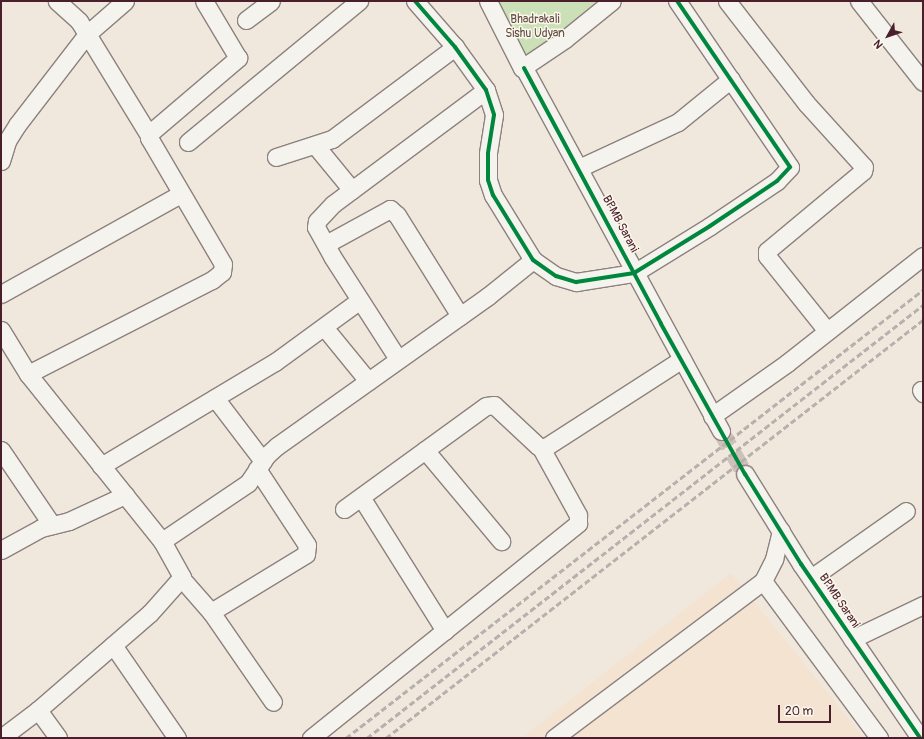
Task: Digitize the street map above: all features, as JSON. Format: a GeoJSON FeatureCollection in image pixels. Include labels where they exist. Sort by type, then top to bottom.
{"type":"FeatureCollection","features":[{"type":"Feature","properties":{"kind":"street"},"geometry":{"type":"LineString","coordinates":[[28,374],[219,275],[222,264],[150,141],[149,135],[79,21],[57,1]]}},
{"type":"Feature","properties":{"kind":"street"},"geometry":{"type":"LineString","coordinates":[[1,161],[7,141],[17,125],[87,34],[125,1]]}},
{"type":"Feature","properties":{"kind":"street"},"geometry":{"type":"LineString","coordinates":[[149,135],[238,58],[204,1]]}},
{"type":"Feature","properties":{"kind":"street"},"geometry":{"type":"LineString","coordinates":[[246,20],[270,1]]}},
{"type":"Feature","properties":{"kind":"street"},"geometry":{"type":"LineString","coordinates":[[188,142],[359,1]]}},
{"type":"Feature","properties":{"kind":"street"},"geometry":{"type":"LineString","coordinates":[[415,1],[455,47],[486,90],[494,115],[488,154],[490,187],[532,260],[556,276],[576,282],[634,273],[710,226],[777,181],[790,167],[677,1]]}},
{"type":"Feature","properties":{"kind":"street","name":"BPMB Sarani"},"geometry":{"type":"LineString","coordinates":[[488,1],[522,68],[580,168],[634,273],[721,432]]}},
{"type":"Feature","properties":{"kind":"street"},"geometry":{"type":"LineString","coordinates":[[522,68],[595,6],[612,1]]}},
{"type":"Feature","properties":{"kind":"street"},"geometry":{"type":"LineString","coordinates":[[727,1],[806,103],[864,167],[863,171],[769,248],[767,254],[827,331]]}},
{"type":"Feature","properties":{"kind":"street"},"geometry":{"type":"LineString","coordinates":[[859,1],[923,82]]}},
{"type":"Feature","properties":{"kind":"street"},"geometry":{"type":"LineString","coordinates":[[276,157],[332,139],[455,47]]}},
{"type":"Feature","properties":{"kind":"street"},"geometry":{"type":"LineString","coordinates":[[580,168],[678,122],[731,79]]}},
{"type":"Feature","properties":{"kind":"street"},"geometry":{"type":"LineString","coordinates":[[398,359],[316,227],[317,220],[352,190],[486,90]]}},
{"type":"Feature","properties":{"kind":"street"},"geometry":{"type":"LineString","coordinates":[[315,145],[352,190]]}},
{"type":"Feature","properties":{"kind":"street"},"geometry":{"type":"LineString","coordinates":[[1,294],[181,194]]}},
{"type":"Feature","properties":{"kind":"street"},"geometry":{"type":"LineString","coordinates":[[326,244],[387,209],[393,211],[460,316]]}},
{"type":"Feature","properties":{"kind":"street"},"geometry":{"type":"LineString","coordinates":[[712,416],[827,331],[923,256]]}},
{"type":"Feature","properties":{"kind":"street"},"geometry":{"type":"LineString","coordinates":[[162,541],[248,483],[260,465],[277,446],[460,316],[532,260]]}},
{"type":"Feature","properties":{"kind":"street"},"geometry":{"type":"LineString","coordinates":[[101,466],[275,362],[360,300]]}},
{"type":"Feature","properties":{"kind":"street"},"geometry":{"type":"LineString","coordinates":[[324,327],[368,381]]}},
{"type":"Feature","properties":{"kind":"street"},"geometry":{"type":"LineString","coordinates":[[1,330],[28,374],[162,541],[182,579],[211,612],[273,702]]}},
{"type":"Feature","properties":{"kind":"street"},"geometry":{"type":"LineString","coordinates":[[541,448],[682,359]]}},
{"type":"Feature","properties":{"kind":"street"},"geometry":{"type":"LineString","coordinates":[[211,612],[300,560],[308,549],[260,465],[215,398]]}},
{"type":"Feature","properties":{"kind":"street"},"geometry":{"type":"LineString","coordinates":[[311,738],[578,523],[578,515],[541,448],[490,404],[481,408],[344,509]]}},
{"type":"Feature","properties":{"kind":"street"},"geometry":{"type":"LineString","coordinates":[[1,450],[52,525]]}},
{"type":"Feature","properties":{"kind":"street"},"geometry":{"type":"LineString","coordinates":[[424,450],[501,541]]}},
{"type":"Feature","properties":{"kind":"street","name":"BPMB Sarani"},"geometry":{"type":"LineString","coordinates":[[746,474],[811,578],[920,738]]}},
{"type":"Feature","properties":{"kind":"street"},"geometry":{"type":"LineString","coordinates":[[1,550],[30,533],[69,521],[125,495]]}},
{"type":"Feature","properties":{"kind":"street"},"geometry":{"type":"LineString","coordinates":[[361,496],[445,631]]}},
{"type":"Feature","properties":{"kind":"street"},"geometry":{"type":"LineString","coordinates":[[811,578],[906,511]]}},
{"type":"Feature","properties":{"kind":"street"},"geometry":{"type":"LineString","coordinates":[[554,738],[763,581],[774,559],[781,531]]}},
{"type":"Feature","properties":{"kind":"street"},"geometry":{"type":"LineString","coordinates":[[1,738],[38,710],[150,613],[182,579]]}},
{"type":"Feature","properties":{"kind":"street"},"geometry":{"type":"LineString","coordinates":[[763,581],[879,738]]}},
{"type":"Feature","properties":{"kind":"street"},"geometry":{"type":"LineString","coordinates":[[852,638],[923,605]]}},
{"type":"Feature","properties":{"kind":"street"},"geometry":{"type":"LineString","coordinates":[[113,645],[177,738]]}},
{"type":"Feature","properties":{"kind":"street"},"geometry":{"type":"LineString","coordinates":[[38,710],[58,738]]}},
{"type":"Feature","properties":{"kind":"shaded area"},"geometry":{"type":"Polygon","coordinates":[[[731,573],[864,738],[522,738],[731,573]]]}},
{"type":"Feature","properties":{"kind":"green space","name":"Bhadrakali Sishu Udyan"},"geometry":{"type":"Polygon","coordinates":[[[492,1],[611,1],[526,67],[492,1]]]}},
{"type":"Feature","properties":{"kind":"tunnel"},"geometry":{"type":"LineString","coordinates":[[721,431],[745,474]]}},
{"type":"Feature","properties":{"kind":"railway"},"geometry":{"type":"LineString","coordinates":[[346,738],[923,290]]}},
{"type":"Feature","properties":{"kind":"railway"},"geometry":{"type":"LineString","coordinates":[[367,738],[923,305]]}},
{"type":"Feature","properties":{"kind":"railway"},"geometry":{"type":"LineString","coordinates":[[386,738],[923,320]]}},
{"type":"Feature","properties":{"kind":"cycle path"},"geometry":{"type":"LineString","coordinates":[[415,1],[455,47],[486,90],[494,115],[488,154],[488,180],[493,195],[533,260],[556,276],[576,282],[634,273],[710,226],[777,181],[790,167],[677,1]]}},
{"type":"Feature","properties":{"kind":"cycle path"},"geometry":{"type":"LineString","coordinates":[[524,68],[661,324],[745,474],[801,564],[920,738]]}}]}
